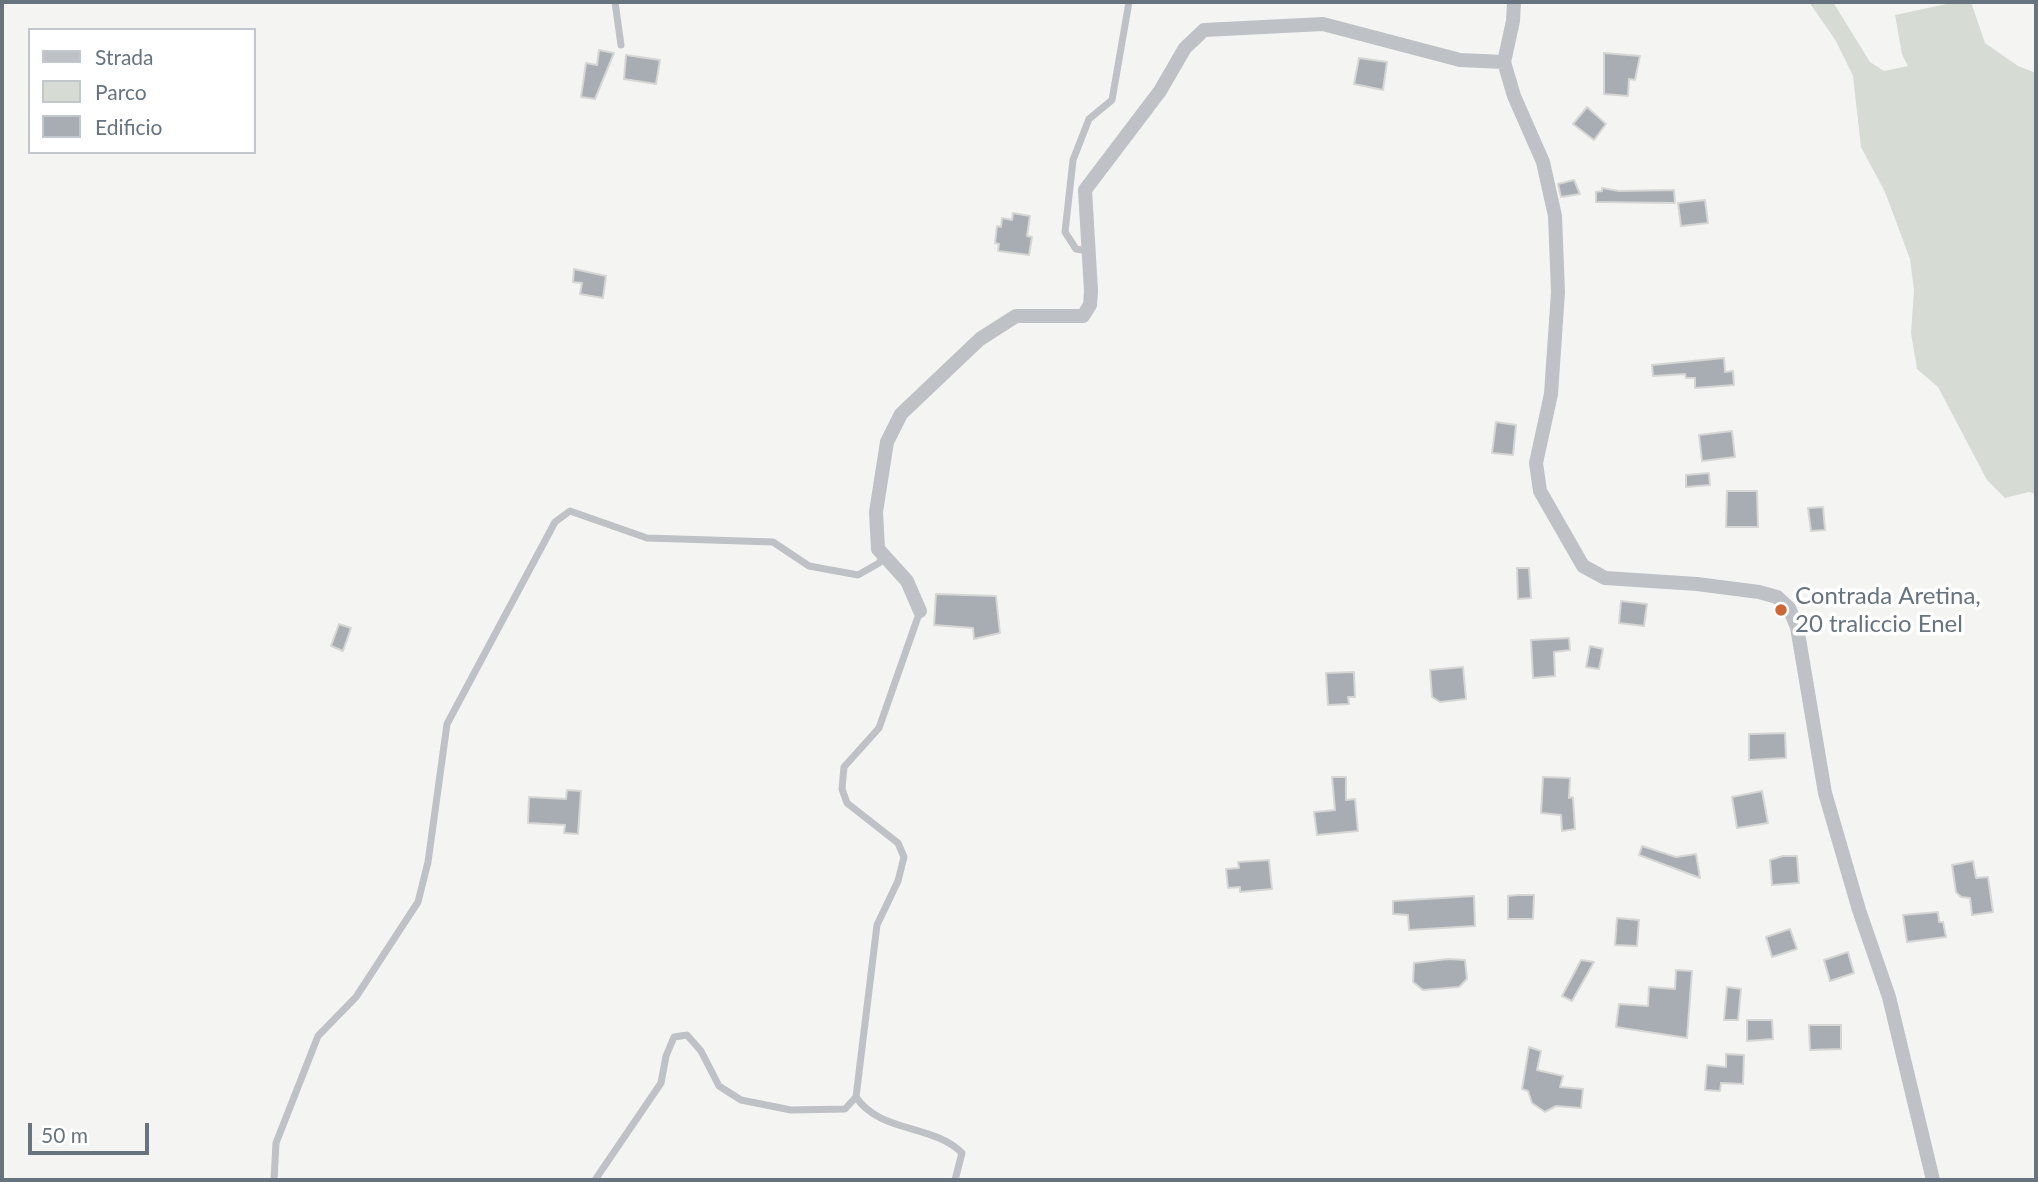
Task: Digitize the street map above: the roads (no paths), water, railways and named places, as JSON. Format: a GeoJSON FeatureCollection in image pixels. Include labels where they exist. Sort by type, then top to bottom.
{"type":"FeatureCollection","features":[{"type":"Feature","properties":{"kind":"street"},"geometry":{"type":"LineString","coordinates":[[1514,2],[1513,21],[1504,62],[1514,96],[1543,162],[1555,216],[1558,292],[1550,394],[1536,463],[1540,491],[1583,566],[1605,578],[1697,584],[1759,592],[1777,597],[1789,608],[1797,628],[1825,793],[1859,910],[1889,997],[1933,1180]]}},
{"type":"Feature","properties":{"kind":"street"},"geometry":{"type":"LineString","coordinates":[[920,611],[907,581],[878,550],[876,512],[887,442],[901,414],[980,339],[1016,316],[1083,316],[1090,305],[1091,291],[1085,190],[1134,128],[1185,47],[1204,30],[1323,24],[1460,60],[1504,62]]}},
{"type":"Feature","properties":{"kind":"lane"},"geometry":{"type":"LineString","coordinates":[[615,2],[621,45]]}},
{"type":"Feature","properties":{"kind":"lane"},"geometry":{"type":"LineString","coordinates":[[1089,251],[1076,249],[1065,232],[1073,160],[1089,119],[1112,100],[1129,2]]}},
{"type":"Feature","properties":{"kind":"lane"},"geometry":{"type":"LineString","coordinates":[[274,1180],[276,1143],[318,1036],[356,997],[418,902],[428,862],[447,724],[555,522],[570,511],[647,538],[773,542],[809,566],[858,575],[879,563],[884,555]]}},
{"type":"Feature","properties":{"kind":"lane"},"geometry":{"type":"LineString","coordinates":[[595,1180],[661,1083],[666,1056],[674,1037],[687,1035],[701,1051],[719,1086],[741,1100],[791,1110],[845,1109],[856,1097],[877,925],[898,881],[904,857],[898,843],[847,803],[842,789],[844,767],[879,728],[920,611]]}},
{"type":"Feature","properties":{"kind":"lane"},"geometry":{"type":"LineString","coordinates":[[856,1097],[863,1108],[891,1123],[950,1141],[962,1153],[955,1180]]}},
{"type":"Feature","properties":{"kind":"place","name":"Contrada Aretina, 20 traliccio Enel"},"geometry":{"type":"Point","coordinates":[1781,610]}}]}
